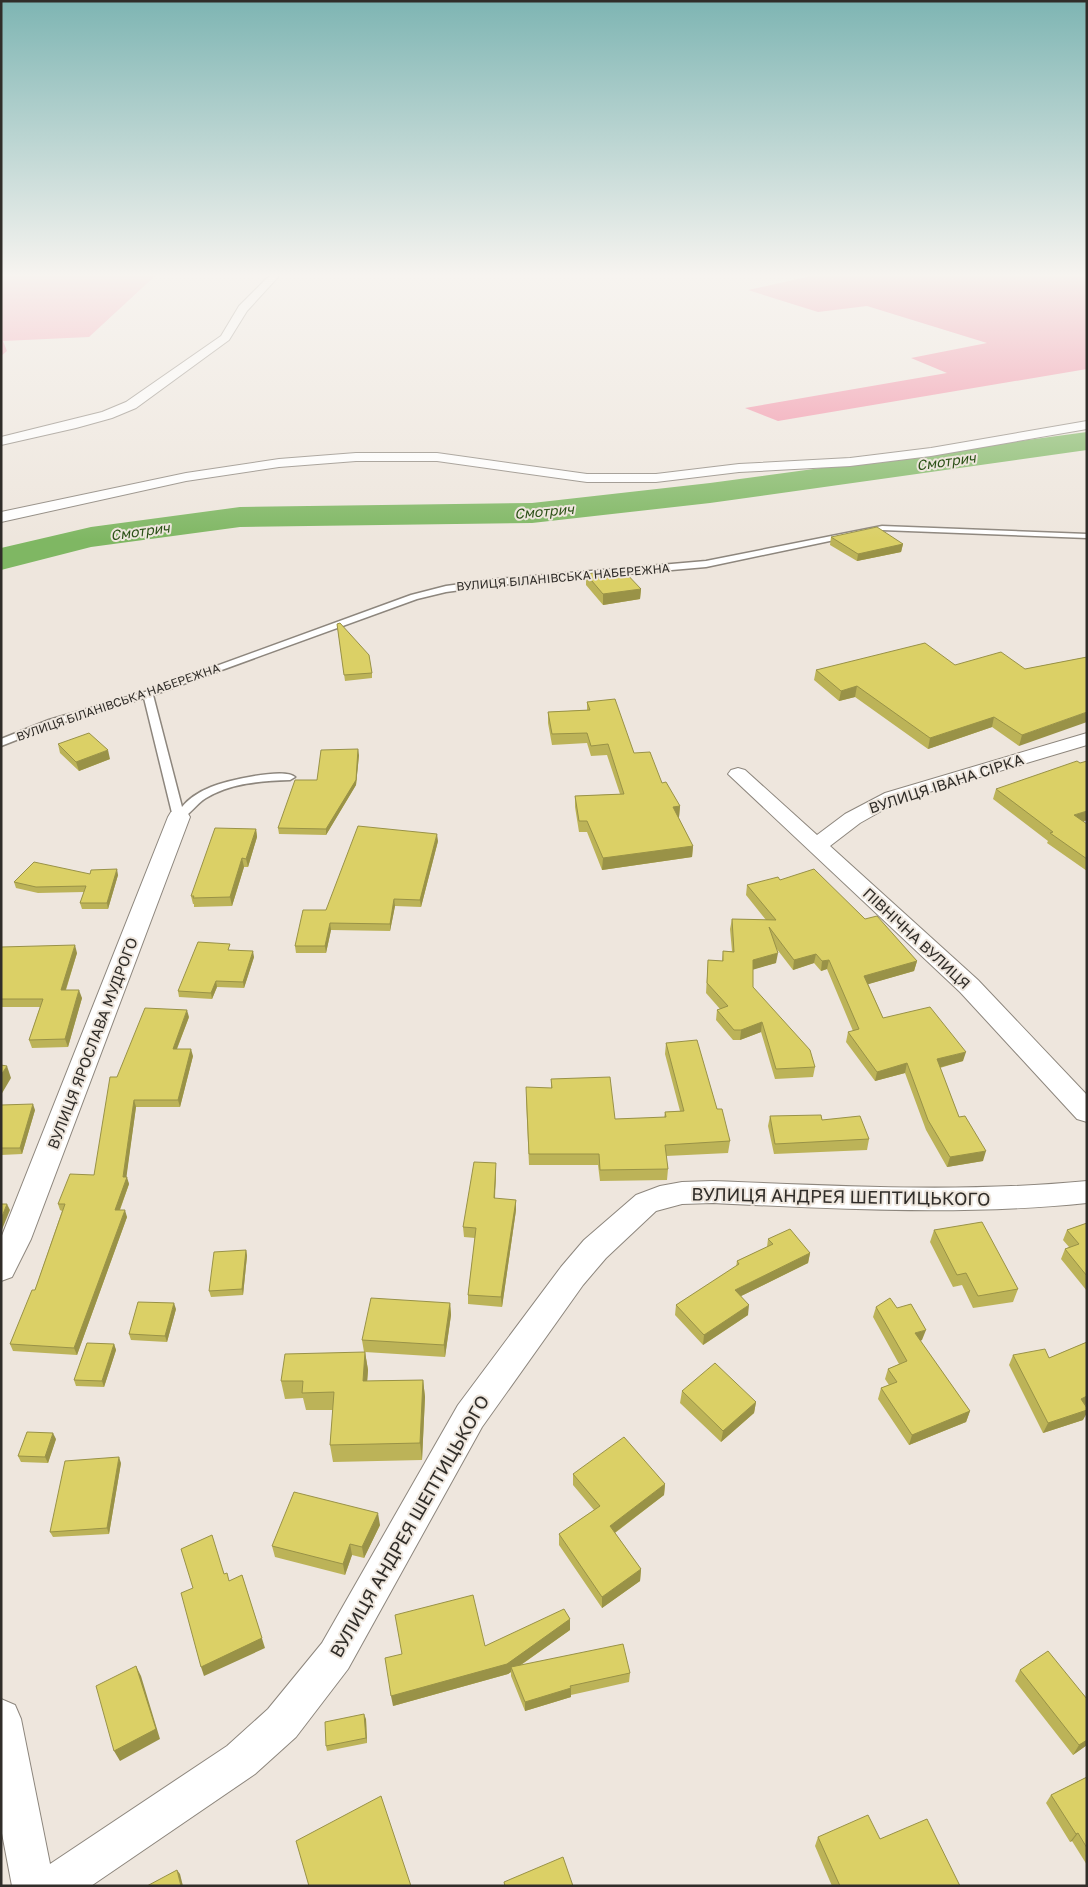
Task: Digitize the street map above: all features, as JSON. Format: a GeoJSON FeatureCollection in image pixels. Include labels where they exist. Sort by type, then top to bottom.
{"type":"FeatureCollection","features":[{"type":"Feature","properties":{"kind":"street"},"geometry":{"type":"LineString","coordinates":[[1,441],[72,426],[107,416],[131,405],[188,364]]}},
{"type":"Feature","properties":{"kind":"street"},"geometry":{"type":"LineString","coordinates":[[1,517],[157,482],[279,463],[356,457],[431,457],[468,460],[587,478],[630,479],[739,468],[850,462],[931,452],[1087,425]]}},
{"type":"Feature","properties":{"kind":"street","name":"ВУЛИЦЯ ІВАНА СІРКА"},"geometry":{"type":"LineString","coordinates":[[817,847],[842,824],[863,810],[892,797],[1087,739]]}},
{"type":"Feature","properties":{"kind":"street","name":"ПІВНІЧНА ВУЛИЦЯ"},"geometry":{"type":"LineString","coordinates":[[738,774],[970,986],[1087,1112]]}},
{"type":"Feature","properties":{"kind":"street","name":"ВУЛИЦЯ ЯРОСЛАВА МУДРОГО"},"geometry":{"type":"LineString","coordinates":[[1,1268],[16,1239],[178,817]]}},
{"type":"Feature","properties":{"kind":"street","name":"ВУЛИЦЯ АНДРЕЯ ШЕПТИЦЬКОГО"},"geometry":{"type":"LineString","coordinates":[[54,1886],[241,1760],[282,1723],[335,1656],[470,1416],[572,1276],[595,1249],[646,1203],[660,1197],[682,1193],[713,1192],[938,1200],[1037,1198],[1087,1192]]}},
{"type":"Feature","properties":{"kind":"street"},"geometry":{"type":"LineString","coordinates":[[1,1720],[33,1886]]}},
{"type":"Feature","properties":{"kind":"lane","name":"ВУЛИЦЯ БІЛАНІВСЬКА НАБЕРЕЖНА"},"geometry":{"type":"LineString","coordinates":[[1,742],[53,722],[148,694],[330,626],[414,597],[446,589],[498,582],[706,564],[882,528],[1087,536]]}},
{"type":"Feature","properties":{"kind":"lane"},"geometry":{"type":"LineString","coordinates":[[148,694],[178,817]]}},
{"type":"Feature","properties":{"kind":"lane"},"geometry":{"type":"LineString","coordinates":[[178,817],[186,807],[209,792],[255,780],[290,777]]}},
{"type":"Feature","properties":{"kind":"shaded area"},"geometry":{"type":"Polygon","coordinates":[[[926,364],[1087,364],[1087,369],[778,421],[745,408],[947,373],[926,364]]]}},
{"type":"Feature","properties":{"kind":"building"},"geometry":{"type":"Polygon","coordinates":[[[877,527],[903,544],[858,554],[831,537],[877,527]]]}},
{"type":"Feature","properties":{"kind":"building"},"geometry":{"type":"Polygon","coordinates":[[[622,569],[641,589],[603,594],[586,574],[622,569]]]}},
{"type":"Feature","properties":{"kind":"building"},"geometry":{"type":"Polygon","coordinates":[[[340,623],[369,655],[372,673],[344,675],[337,624],[340,623]]]}},
{"type":"Feature","properties":{"kind":"building"},"geometry":{"type":"Polygon","coordinates":[[[925,643],[955,665],[1001,652],[1025,669],[1087,657],[1087,712],[1022,735],[994,717],[930,738],[857,686],[841,691],[816,670],[925,643]]]}},
{"type":"Feature","properties":{"kind":"building"},"geometry":{"type":"Polygon","coordinates":[[[615,699],[634,753],[650,752],[662,783],[666,782],[680,806],[673,807],[693,846],[603,858],[587,821],[579,821],[575,796],[624,794],[608,744],[591,746],[587,733],[552,734],[548,712],[590,710],[587,702],[615,699]]]}},
{"type":"Feature","properties":{"kind":"building"},"geometry":{"type":"Polygon","coordinates":[[[89,733],[108,750],[76,762],[58,744],[89,733]]]}},
{"type":"Feature","properties":{"kind":"building"},"geometry":{"type":"Polygon","coordinates":[[[358,749],[356,780],[326,829],[278,828],[295,780],[317,780],[321,750],[358,749]]]}},
{"type":"Feature","properties":{"kind":"building"},"geometry":{"type":"Polygon","coordinates":[[[1077,761],[1080,763],[1087,761],[1087,811],[1074,815],[1087,824],[1087,859],[1050,833],[1053,832],[996,789],[1077,761]]]}},
{"type":"Feature","properties":{"kind":"building"},"geometry":{"type":"Polygon","coordinates":[[[358,826],[437,834],[420,900],[394,899],[390,924],[330,923],[325,946],[295,946],[303,910],[326,910],[358,826]]]}},
{"type":"Feature","properties":{"kind":"building"},"geometry":{"type":"Polygon","coordinates":[[[215,828],[256,829],[246,859],[242,858],[230,897],[193,898],[194,896],[191,896],[215,828]]]}},
{"type":"Feature","properties":{"kind":"building"},"geometry":{"type":"Polygon","coordinates":[[[34,862],[90,874],[91,870],[117,869],[107,903],[80,903],[86,886],[36,887],[14,882],[34,862]]]}},
{"type":"Feature","properties":{"kind":"building"},"geometry":{"type":"Polygon","coordinates":[[[814,869],[865,919],[877,916],[917,961],[864,976],[883,1018],[930,1007],[966,1052],[937,1059],[959,1117],[965,1116],[986,1151],[950,1157],[928,1120],[907,1063],[877,1072],[848,1032],[859,1029],[829,960],[822,961],[816,954],[794,960],[769,927],[778,953],[753,960],[753,987],[810,1050],[815,1067],[776,1069],[762,1022],[741,1030],[734,1030],[717,1010],[728,1006],[707,983],[708,960],[723,961],[723,951],[734,952],[732,919],[776,920],[747,885],[778,877],[780,880],[814,869]]]}},
{"type":"Feature","properties":{"kind":"building"},"geometry":{"type":"Polygon","coordinates":[[[198,942],[230,944],[228,950],[253,951],[243,982],[216,981],[211,993],[178,991],[198,942]]]}},
{"type":"Feature","properties":{"kind":"building"},"geometry":{"type":"Polygon","coordinates":[[[75,945],[61,990],[79,990],[65,1039],[29,1040],[43,999],[1,999],[1,947],[75,945]]]}},
{"type":"Feature","properties":{"kind":"building"},"geometry":{"type":"Polygon","coordinates":[[[145,1008],[187,1010],[173,1049],[191,1049],[178,1100],[134,1100],[123,1177],[127,1177],[115,1210],[125,1210],[74,1348],[10,1344],[32,1290],[35,1290],[65,1204],[58,1204],[70,1174],[94,1175],[110,1077],[117,1077],[145,1008]]]}},
{"type":"Feature","properties":{"kind":"building"},"geometry":{"type":"Polygon","coordinates":[[[697,1040],[717,1109],[722,1109],[730,1141],[665,1145],[668,1169],[600,1170],[599,1154],[529,1154],[526,1087],[552,1088],[551,1079],[610,1077],[615,1119],[666,1117],[665,1112],[684,1111],[666,1043],[697,1040]]]}},
{"type":"Feature","properties":{"kind":"building"},"geometry":{"type":"Polygon","coordinates":[[[1,1065],[7,1066],[1,1075],[1,1065]]]}},
{"type":"Feature","properties":{"kind":"building"},"geometry":{"type":"Polygon","coordinates":[[[33,1104],[20,1148],[1,1148],[1,1105],[33,1104]]]}},
{"type":"Feature","properties":{"kind":"building"},"geometry":{"type":"Polygon","coordinates":[[[821,1115],[822,1120],[860,1116],[869,1139],[775,1144],[770,1116],[821,1115]]]}},
{"type":"Feature","properties":{"kind":"building"},"geometry":{"type":"Polygon","coordinates":[[[474,1162],[496,1163],[494,1198],[516,1200],[501,1297],[468,1295],[476,1228],[463,1227],[474,1162]]]}},
{"type":"Feature","properties":{"kind":"building"},"geometry":{"type":"Polygon","coordinates":[[[1,1204],[7,1204],[1,1219],[1,1204]]]}},
{"type":"Feature","properties":{"kind":"building"},"geometry":{"type":"Polygon","coordinates":[[[982,1222],[1018,1289],[978,1296],[966,1273],[957,1275],[934,1230],[982,1222]]]}},
{"type":"Feature","properties":{"kind":"building"},"geometry":{"type":"Polygon","coordinates":[[[1087,1223],[1087,1276],[1065,1249],[1079,1244],[1067,1230],[1087,1223]]]}},
{"type":"Feature","properties":{"kind":"building"},"geometry":{"type":"Polygon","coordinates":[[[790,1229],[810,1253],[735,1290],[749,1305],[704,1335],[676,1305],[739,1264],[737,1261],[773,1244],[768,1239],[790,1229]]]}},
{"type":"Feature","properties":{"kind":"building"},"geometry":{"type":"Polygon","coordinates":[[[246,1250],[242,1289],[209,1291],[214,1252],[246,1250]]]}},
{"type":"Feature","properties":{"kind":"building"},"geometry":{"type":"Polygon","coordinates":[[[371,1298],[450,1303],[444,1345],[362,1340],[371,1298]]]}},
{"type":"Feature","properties":{"kind":"building"},"geometry":{"type":"Polygon","coordinates":[[[890,1298],[897,1308],[911,1304],[926,1330],[915,1333],[970,1411],[912,1435],[881,1388],[897,1382],[888,1369],[907,1361],[876,1307],[890,1298]]]}},
{"type":"Feature","properties":{"kind":"building"},"geometry":{"type":"Polygon","coordinates":[[[138,1302],[174,1303],[165,1336],[129,1334],[138,1302]]]}},
{"type":"Feature","properties":{"kind":"building"},"geometry":{"type":"Polygon","coordinates":[[[1087,1342],[1087,1396],[1081,1399],[1087,1410],[1048,1423],[1013,1355],[1045,1349],[1049,1358],[1087,1342]]]}},
{"type":"Feature","properties":{"kind":"building"},"geometry":{"type":"Polygon","coordinates":[[[87,1343],[114,1344],[102,1381],[74,1380],[87,1343]]]}},
{"type":"Feature","properties":{"kind":"building"},"geometry":{"type":"Polygon","coordinates":[[[365,1352],[363,1381],[423,1380],[420,1443],[330,1445],[334,1392],[302,1393],[303,1381],[281,1381],[285,1354],[365,1352]]]}},
{"type":"Feature","properties":{"kind":"building"},"geometry":{"type":"Polygon","coordinates":[[[715,1363],[756,1402],[723,1431],[682,1391],[715,1363]]]}},
{"type":"Feature","properties":{"kind":"building"},"geometry":{"type":"Polygon","coordinates":[[[27,1432],[53,1433],[45,1457],[18,1456],[27,1432]]]}},
{"type":"Feature","properties":{"kind":"building"},"geometry":{"type":"Polygon","coordinates":[[[624,1437],[665,1484],[610,1526],[641,1569],[602,1597],[559,1534],[600,1506],[573,1474],[624,1437]]]}},
{"type":"Feature","properties":{"kind":"building"},"geometry":{"type":"Polygon","coordinates":[[[119,1457],[107,1528],[50,1532],[65,1461],[119,1457]]]}},
{"type":"Feature","properties":{"kind":"building"},"geometry":{"type":"Polygon","coordinates":[[[294,1492],[378,1513],[362,1547],[350,1544],[343,1564],[272,1546],[294,1492]]]}},
{"type":"Feature","properties":{"kind":"building"},"geometry":{"type":"Polygon","coordinates":[[[212,1535],[224,1574],[227,1573],[229,1581],[242,1575],[262,1638],[201,1667],[181,1593],[193,1588],[181,1549],[212,1535]]]}},
{"type":"Feature","properties":{"kind":"building"},"geometry":{"type":"Polygon","coordinates":[[[473,1595],[485,1646],[564,1609],[570,1619],[507,1664],[391,1696],[385,1658],[402,1654],[395,1615],[473,1595]]]}},
{"type":"Feature","properties":{"kind":"building"},"geometry":{"type":"Polygon","coordinates":[[[623,1644],[630,1673],[570,1686],[571,1688],[525,1702],[511,1667],[623,1644]]]}},
{"type":"Feature","properties":{"kind":"building"},"geometry":{"type":"Polygon","coordinates":[[[1048,1651],[1087,1699],[1087,1740],[1079,1745],[1020,1670],[1048,1651]]]}},
{"type":"Feature","properties":{"kind":"building"},"geometry":{"type":"Polygon","coordinates":[[[136,1666],[156,1729],[114,1751],[96,1686],[136,1666]]]}},
{"type":"Feature","properties":{"kind":"building"},"geometry":{"type":"Polygon","coordinates":[[[364,1714],[366,1738],[326,1746],[325,1722],[364,1714]]]}},
{"type":"Feature","properties":{"kind":"building"},"geometry":{"type":"Polygon","coordinates":[[[1087,1777],[1087,1848],[1051,1795],[1087,1777]]]}},
{"type":"Feature","properties":{"kind":"building"},"geometry":{"type":"Polygon","coordinates":[[[381,1796],[411,1886],[309,1886],[296,1841],[381,1796]]]}},
{"type":"Feature","properties":{"kind":"building"},"geometry":{"type":"Polygon","coordinates":[[[868,1815],[880,1839],[927,1819],[960,1886],[840,1886],[818,1837],[868,1815]]]}},
{"type":"Feature","properties":{"kind":"building"},"geometry":{"type":"Polygon","coordinates":[[[563,1857],[573,1886],[505,1886],[504,1882],[563,1857]]]}},
{"type":"Feature","properties":{"kind":"building"},"geometry":{"type":"Polygon","coordinates":[[[177,1870],[181,1886],[147,1886],[177,1870]]]}},
{"type":"Feature","properties":{"kind":"waterway","name":"Смотрич"},"geometry":{"type":"LineString","coordinates":[[1,559],[91,537],[240,517],[532,513],[710,493],[1087,441]]}}]}
